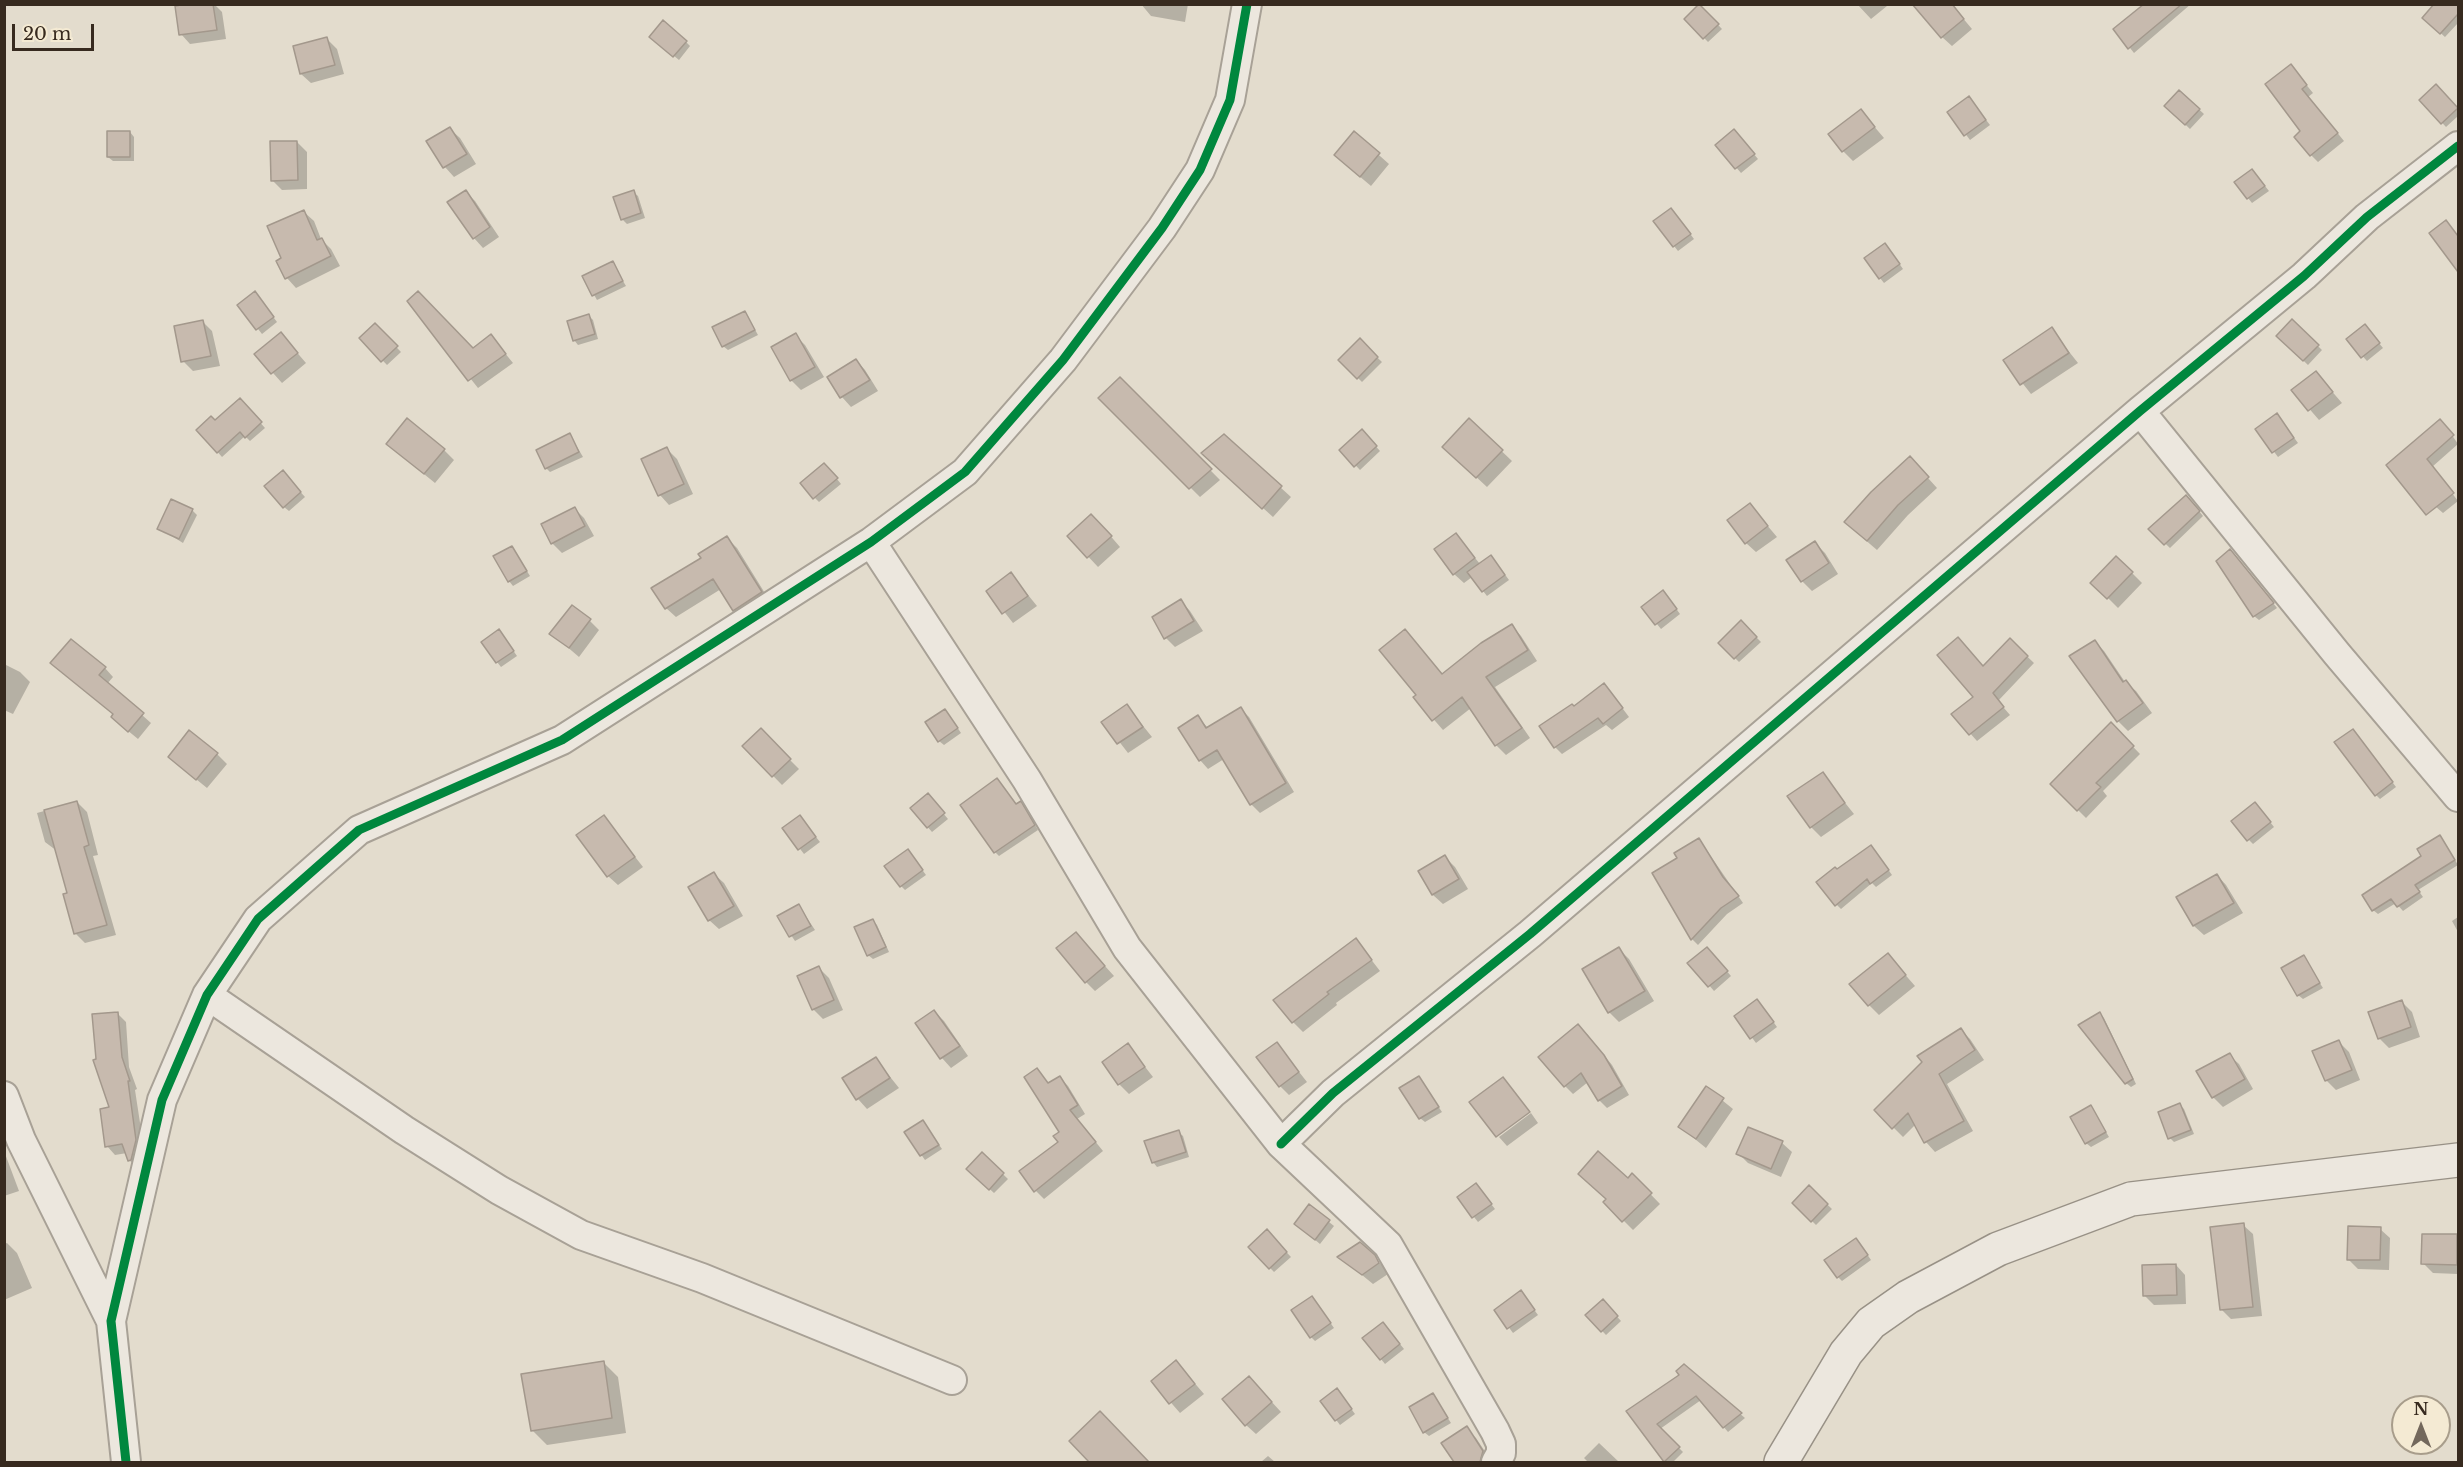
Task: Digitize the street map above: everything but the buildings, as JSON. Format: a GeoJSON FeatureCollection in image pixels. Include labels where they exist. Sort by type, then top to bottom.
{"type":"FeatureCollection","features":[{"type":"Feature","properties":{"kind":"main road"},"geometry":{"type":"LineString","coordinates":[[1781,1462],[1846,1353],[1871,1323],[1908,1297],[1998,1249],[2131,1199],[2458,1160]]}},
{"type":"Feature","properties":{"kind":"street"},"geometry":{"type":"LineString","coordinates":[[126,1462],[111,1321],[162,1100],[207,995],[258,919],[359,830],[562,740],[872,542],[964,472],[1063,360],[1162,228],[1200,170],[1230,100],[1247,4]]}},
{"type":"Feature","properties":{"kind":"street"},"geometry":{"type":"LineString","coordinates":[[1281,1144],[1333,1093],[1530,934],[2140,411],[2304,276],[2367,217],[2458,146]]}},
{"type":"Feature","properties":{"kind":"street"},"geometry":{"type":"LineString","coordinates":[[2140,411],[2337,654],[2458,797]]}},
{"type":"Feature","properties":{"kind":"street"},"geometry":{"type":"LineString","coordinates":[[872,542],[1027,780],[1128,948],[1281,1144],[1388,1245],[1495,1431],[1501,1444],[1501,1453],[1496,1462]]}},
{"type":"Feature","properties":{"kind":"street"},"geometry":{"type":"LineString","coordinates":[[207,995],[404,1130],[499,1190],[581,1235],[702,1278],[952,1380]]}},
{"type":"Feature","properties":{"kind":"street"},"geometry":{"type":"LineString","coordinates":[[4,1096],[21,1140],[111,1321]]}},
{"type":"Feature","properties":{"kind":"cycle path"},"geometry":{"type":"LineString","coordinates":[[126,1462],[111,1321],[162,1100],[207,995],[258,919],[359,830],[562,740],[871,542],[965,472],[1063,360],[1162,228],[1200,170],[1230,100],[1247,4]]}},
{"type":"Feature","properties":{"kind":"cycle path"},"geometry":{"type":"LineString","coordinates":[[1281,1144],[1333,1093],[1530,934],[2140,411],[2304,276],[2367,217],[2458,146]]}}]}
